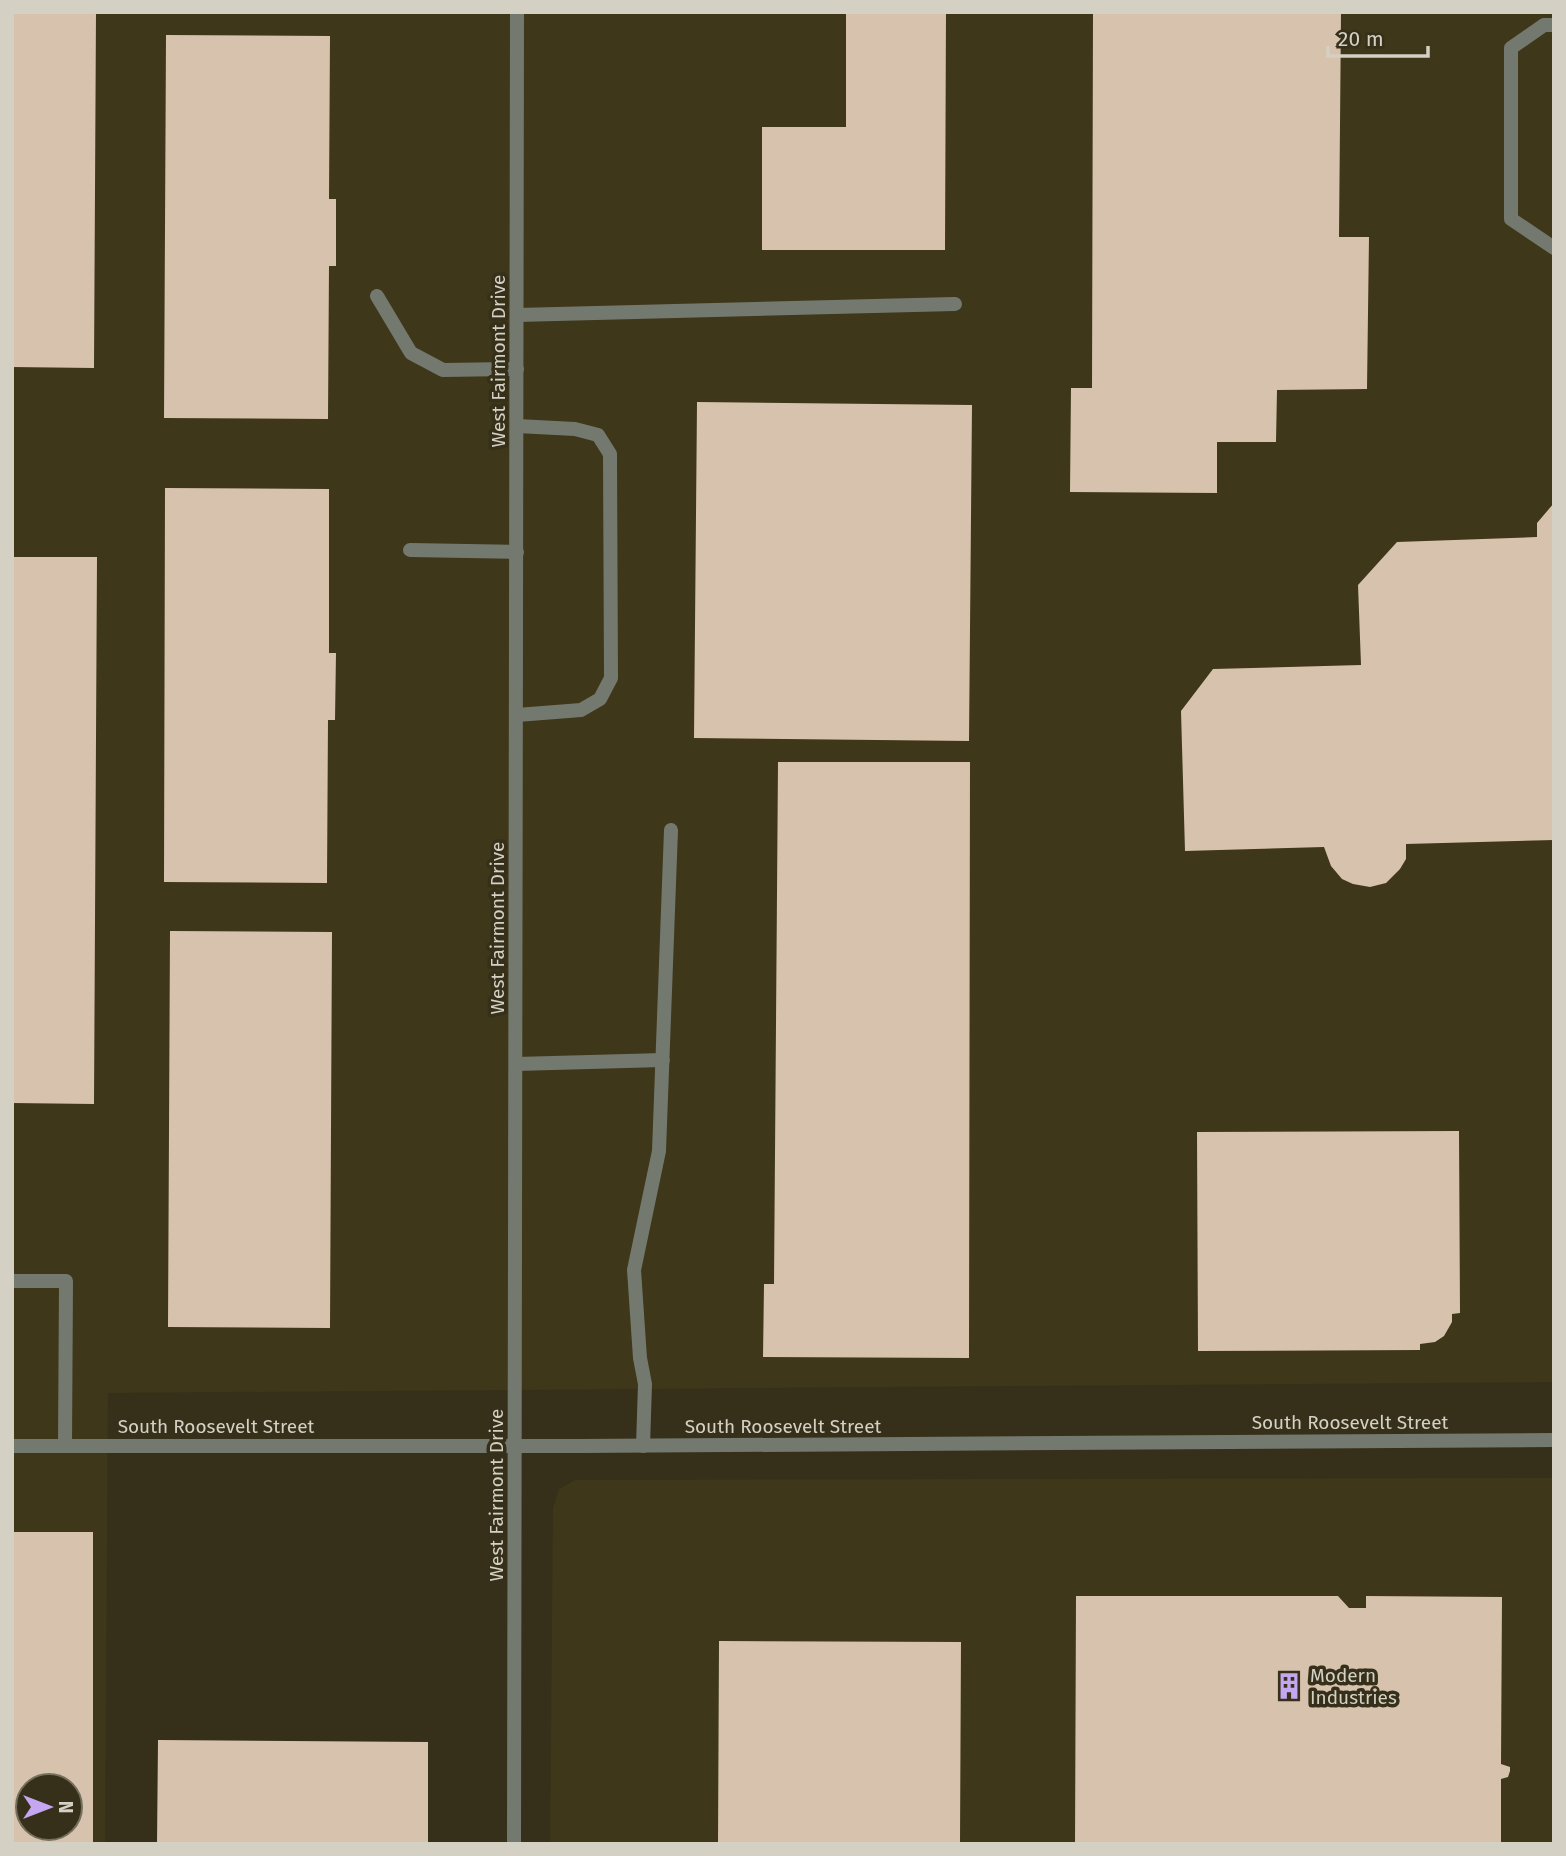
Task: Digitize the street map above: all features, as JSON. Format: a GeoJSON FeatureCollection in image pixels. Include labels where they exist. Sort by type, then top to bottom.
{"type":"FeatureCollection","features":[{"type":"Feature","properties":{"kind":"street","name":"West Fairmont Drive"},"geometry":{"type":"LineString","coordinates":[[514,1844],[517,12]]}},
{"type":"Feature","properties":{"kind":"street"},"geometry":{"type":"LineString","coordinates":[[1554,25],[1544,25],[1511,48],[1511,219],[1554,248]]}},
{"type":"Feature","properties":{"kind":"street"},"geometry":{"type":"LineString","coordinates":[[377,296],[411,354],[443,370],[517,369]]}},
{"type":"Feature","properties":{"kind":"street"},"geometry":{"type":"LineString","coordinates":[[517,315],[955,304]]}},
{"type":"Feature","properties":{"kind":"street"},"geometry":{"type":"LineString","coordinates":[[517,426],[575,429],[598,435],[610,454],[611,678],[600,699],[581,710],[517,715]]}},
{"type":"Feature","properties":{"kind":"street"},"geometry":{"type":"LineString","coordinates":[[411,550],[517,552]]}},
{"type":"Feature","properties":{"kind":"street"},"geometry":{"type":"LineString","coordinates":[[643,1446],[645,1384],[640,1358],[634,1270],[659,1151],[671,830]]}},
{"type":"Feature","properties":{"kind":"street"},"geometry":{"type":"LineString","coordinates":[[516,1064],[663,1060]]}},
{"type":"Feature","properties":{"kind":"street"},"geometry":{"type":"LineString","coordinates":[[12,1281],[66,1281],[65,1446]]}},
{"type":"Feature","properties":{"kind":"street","name":"South Roosevelt Street"},"geometry":{"type":"LineString","coordinates":[[12,1446],[643,1446],[1554,1440]]}},
{"type":"Feature","properties":{"kind":"shaded area"},"geometry":{"type":"Polygon","coordinates":[[[12,12],[1554,12],[1554,1382],[108,1393],[105,1844],[12,1844],[12,12]]]}},
{"type":"Feature","properties":{"kind":"shaded area"},"geometry":{"type":"Polygon","coordinates":[[[1554,1478],[1554,1844],[550,1844],[553,1508],[559,1489],[575,1480],[1554,1478]]]}},
{"type":"Feature","properties":{"kind":"building"},"geometry":{"type":"Polygon","coordinates":[[[12,12],[96,12],[94,368],[12,367],[12,12]]]}},
{"type":"Feature","properties":{"kind":"building"},"geometry":{"type":"Polygon","coordinates":[[[846,12],[946,12],[945,250],[762,250],[762,127],[846,127],[846,12]]]}},
{"type":"Feature","properties":{"kind":"building"},"geometry":{"type":"Polygon","coordinates":[[[1093,12],[1341,12],[1339,237],[1369,237],[1367,389],[1277,390],[1276,442],[1217,442],[1217,493],[1070,492],[1071,388],[1092,388],[1093,12]]]}},
{"type":"Feature","properties":{"kind":"building"},"geometry":{"type":"Polygon","coordinates":[[[166,35],[330,36],[329,199],[336,199],[336,266],[329,266],[328,419],[164,418],[166,35]]]}},
{"type":"Feature","properties":{"kind":"building"},"geometry":{"type":"Polygon","coordinates":[[[697,402],[972,405],[969,741],[694,738],[697,402]]]}},
{"type":"Feature","properties":{"kind":"building"},"geometry":{"type":"Polygon","coordinates":[[[165,488],[329,489],[329,653],[336,653],[335,720],[328,720],[327,883],[164,882],[165,488]]]}},
{"type":"Feature","properties":{"kind":"building"},"geometry":{"type":"Polygon","coordinates":[[[1554,503],[1554,840],[1406,844],[1406,859],[1400,869],[1386,883],[1370,887],[1342,879],[1331,866],[1324,847],[1185,851],[1181,711],[1213,669],[1361,665],[1358,585],[1397,542],[1537,537],[1537,523],[1554,503]]]}},
{"type":"Feature","properties":{"kind":"building"},"geometry":{"type":"Polygon","coordinates":[[[12,557],[97,557],[94,1104],[12,1103],[12,557]]]}},
{"type":"Feature","properties":{"kind":"building"},"geometry":{"type":"Polygon","coordinates":[[[778,762],[970,762],[969,1358],[763,1357],[764,1284],[774,1284],[778,762]]]}},
{"type":"Feature","properties":{"kind":"building"},"geometry":{"type":"Polygon","coordinates":[[[170,931],[332,932],[330,1328],[168,1327],[170,931]]]}},
{"type":"Feature","properties":{"kind":"building"},"geometry":{"type":"Polygon","coordinates":[[[1459,1131],[1460,1313],[1452,1314],[1452,1322],[1444,1336],[1435,1342],[1420,1344],[1420,1350],[1198,1351],[1197,1132],[1459,1131]]]}},
{"type":"Feature","properties":{"kind":"building"},"geometry":{"type":"Polygon","coordinates":[[[12,1532],[93,1532],[93,1844],[12,1844],[12,1532]]]}},
{"type":"Feature","properties":{"kind":"building","name":"Modern Industries"},"geometry":{"type":"Polygon","coordinates":[[[1076,1596],[1338,1596],[1349,1608],[1366,1608],[1366,1596],[1502,1597],[1501,1764],[1510,1767],[1510,1771],[1508,1777],[1501,1779],[1501,1844],[1075,1844],[1076,1596]]]}},
{"type":"Feature","properties":{"kind":"building"},"geometry":{"type":"Polygon","coordinates":[[[719,1641],[961,1642],[960,1844],[718,1844],[719,1641]]]}},
{"type":"Feature","properties":{"kind":"building"},"geometry":{"type":"Polygon","coordinates":[[[158,1740],[428,1742],[428,1844],[157,1844],[158,1740]]]}},
{"type":"Feature","properties":{"kind":"place","name":"Modern Industries"},"geometry":{"type":"Point","coordinates":[1289,1686]}}]}
